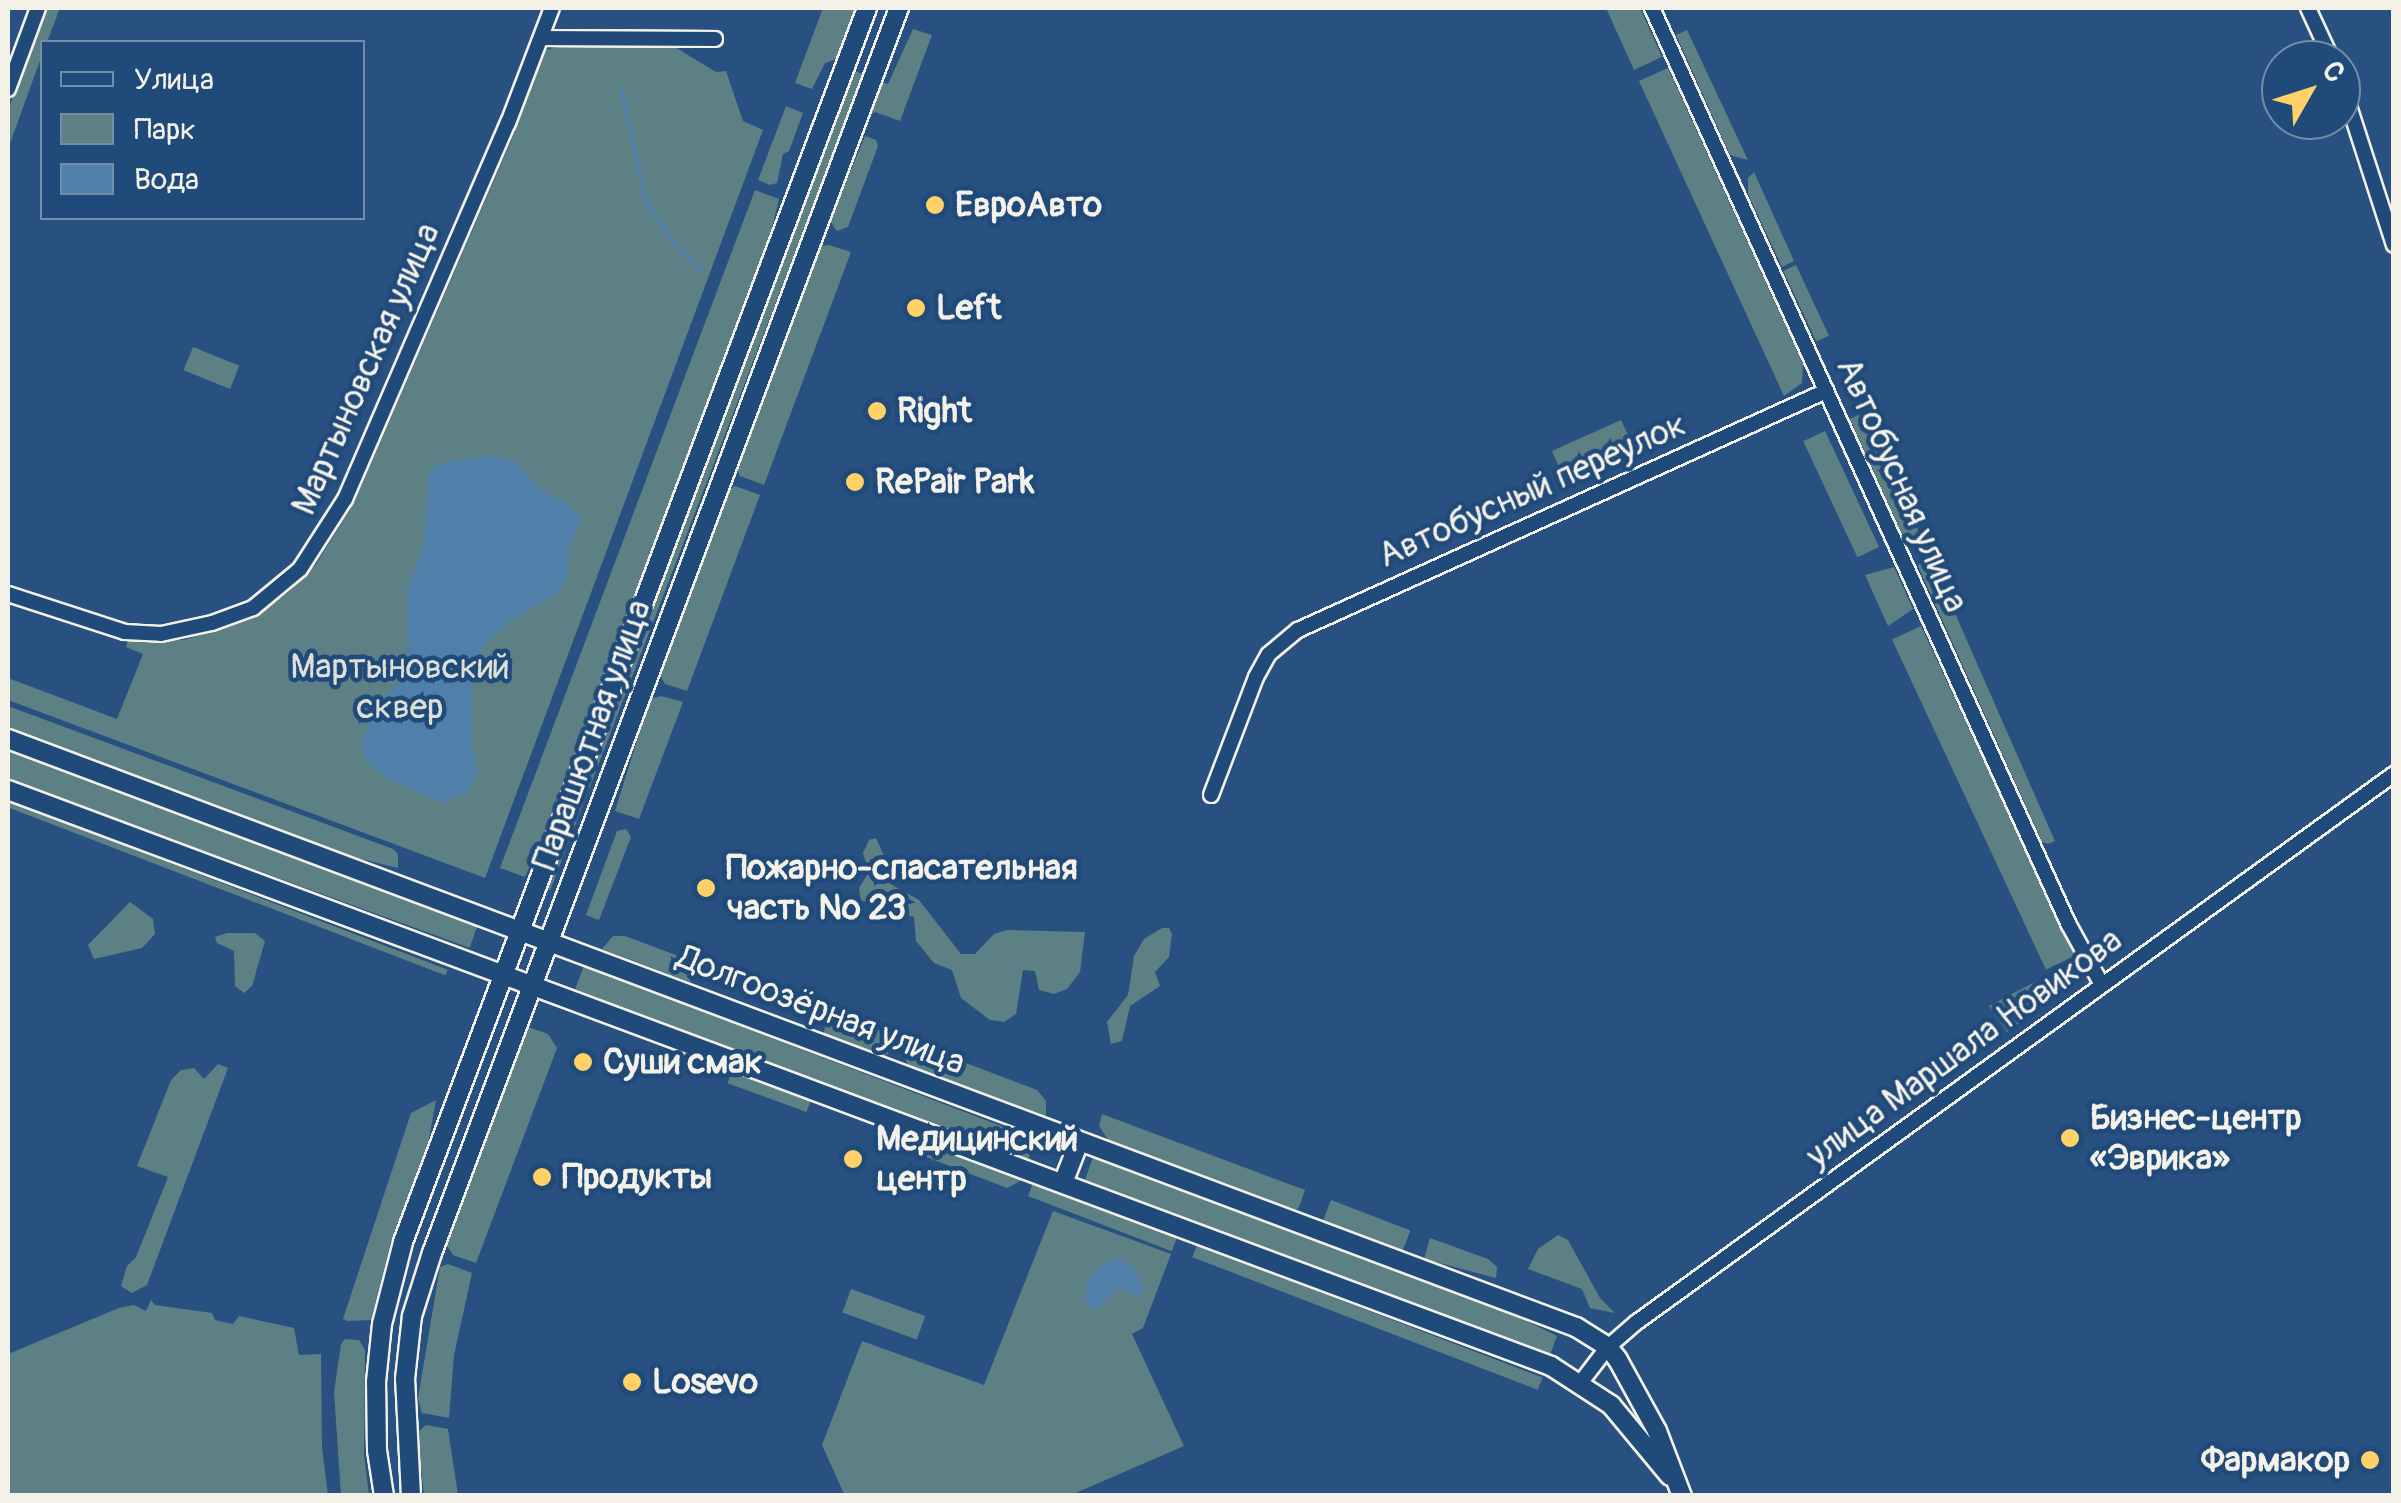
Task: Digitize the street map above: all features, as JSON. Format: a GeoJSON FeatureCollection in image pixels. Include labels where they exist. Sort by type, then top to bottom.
{"type":"FeatureCollection","features":[{"type":"Feature","properties":{"kind":"main road","name":"Парашютная улица"},"geometry":{"type":"LineString","coordinates":[[384,1496],[376,1382],[389,1292],[402,1242],[867,8]]}},
{"type":"Feature","properties":{"kind":"main road","name":"Парашютная улица"},"geometry":{"type":"LineString","coordinates":[[412,1496],[405,1379],[412,1316],[531,986],[899,8]]}},
{"type":"Feature","properties":{"kind":"main road","name":"Долгоозёрная улица"},"geometry":{"type":"LineString","coordinates":[[8,740],[1576,1326],[1608,1347]]}},
{"type":"Feature","properties":{"kind":"main road"},"geometry":{"type":"LineString","coordinates":[[8,790],[1534,1359],[1581,1382],[1610,1405],[1679,1490]]}},
{"type":"Feature","properties":{"kind":"main road"},"geometry":{"type":"LineString","coordinates":[[1064,1183],[1079,1142]]}},
{"type":"Feature","properties":{"kind":"main road"},"geometry":{"type":"LineString","coordinates":[[1608,1347],[1657,1430],[1679,1490]]}},
{"type":"Feature","properties":{"kind":"street"},"geometry":{"type":"LineString","coordinates":[[8,89],[38,8]]}},
{"type":"Feature","properties":{"kind":"street","name":"Мартыновская улица"},"geometry":{"type":"LineString","coordinates":[[8,594],[125,632],[161,634],[232,616],[285,585],[314,552],[346,498],[552,8]]}},
{"type":"Feature","properties":{"kind":"street"},"geometry":{"type":"LineString","coordinates":[[2308,8],[2323,40]]}},
{"type":"Feature","properties":{"kind":"street","name":"Автобусная улица"},"geometry":{"type":"LineString","coordinates":[[1656,9],[2076,940],[2102,986]]}},
{"type":"Feature","properties":{"kind":"street"},"geometry":{"type":"LineString","coordinates":[[541,38],[715,39]]}},
{"type":"Feature","properties":{"kind":"street"},"geometry":{"type":"LineString","coordinates":[[2360,140],[2394,244]]}},
{"type":"Feature","properties":{"kind":"street","name":"Автобусный переулок"},"geometry":{"type":"LineString","coordinates":[[1211,795],[1268,654],[1315,620],[1826,390]]}},
{"type":"Feature","properties":{"kind":"street","name":"улица Маршала Новикова"},"geometry":{"type":"LineString","coordinates":[[1581,1382],[1608,1347],[2394,774]]}},
{"type":"Feature","properties":{"kind":"green space"},"geometry":{"type":"Polygon","coordinates":[[[46,8],[60,8],[48,40],[40,40],[40,61],[8,149],[8,110],[46,8]]]}},
{"type":"Feature","properties":{"kind":"green space"},"geometry":{"type":"Polygon","coordinates":[[[823,8],[858,8],[839,58],[825,63],[812,89],[795,83],[823,8]]]}},
{"type":"Feature","properties":{"kind":"green space"},"geometry":{"type":"Polygon","coordinates":[[[1606,8],[1640,8],[1662,57],[1634,70],[1606,8]]]}},
{"type":"Feature","properties":{"kind":"green space"},"geometry":{"type":"Polygon","coordinates":[[[913,29],[932,35],[900,121],[875,112],[870,115],[882,82],[888,84],[913,29]]]}},
{"type":"Feature","properties":{"kind":"green space"},"geometry":{"type":"Polygon","coordinates":[[[1687,30],[1748,160],[1730,155],[1676,35],[1687,30]]]}},
{"type":"Feature","properties":{"kind":"green space","name":"Мартыновский сквер"},"geometry":{"type":"Polygon","coordinates":[[[670,44],[716,72],[726,71],[743,121],[763,130],[485,878],[8,700],[8,678],[117,719],[143,654],[126,647],[128,641],[183,640],[214,631],[259,614],[289,592],[316,564],[353,505],[512,139],[544,50],[567,45],[670,44]]]}},
{"type":"Feature","properties":{"kind":"green space"},"geometry":{"type":"Polygon","coordinates":[[[1668,68],[1803,364],[1802,383],[1784,396],[1639,81],[1668,68]]]}},
{"type":"Feature","properties":{"kind":"green space"},"geometry":{"type":"Polygon","coordinates":[[[855,71],[863,74],[550,890],[542,887],[855,71]]]}},
{"type":"Feature","properties":{"kind":"green space"},"geometry":{"type":"Polygon","coordinates":[[[786,106],[803,113],[789,151],[783,154],[777,183],[770,185],[758,180],[786,106]]]}},
{"type":"Feature","properties":{"kind":"green space"},"geometry":{"type":"Polygon","coordinates":[[[865,136],[876,140],[878,146],[848,227],[837,231],[830,221],[865,136]]]}},
{"type":"Feature","properties":{"kind":"green space"},"geometry":{"type":"Polygon","coordinates":[[[1754,172],[1794,261],[1782,267],[1748,194],[1748,178],[1754,172]]]}},
{"type":"Feature","properties":{"kind":"green space"},"geometry":{"type":"Polygon","coordinates":[[[755,190],[779,199],[767,248],[578,755],[525,877],[500,868],[755,190]]]}},
{"type":"Feature","properties":{"kind":"green space"},"geometry":{"type":"Polygon","coordinates":[[[821,246],[851,252],[764,485],[740,476],[737,469],[821,246]]]}},
{"type":"Feature","properties":{"kind":"green space"},"geometry":{"type":"Polygon","coordinates":[[[1796,265],[1829,336],[1816,342],[1783,271],[1796,265]]]}},
{"type":"Feature","properties":{"kind":"green space"},"geometry":{"type":"Polygon","coordinates":[[[193,347],[239,366],[230,389],[184,370],[193,347]]]}},
{"type":"Feature","properties":{"kind":"green space"},"geometry":{"type":"Polygon","coordinates":[[[1865,412],[1922,539],[1910,540],[1901,532],[1850,419],[1865,412]]]}},
{"type":"Feature","properties":{"kind":"green space"},"geometry":{"type":"Polygon","coordinates":[[[1621,420],[1637,454],[1572,484],[1565,481],[1552,451],[1621,420]]]}},
{"type":"Feature","properties":{"kind":"green space"},"geometry":{"type":"Polygon","coordinates":[[[1825,431],[1879,547],[1857,557],[1803,441],[1825,431]]]}},
{"type":"Feature","properties":{"kind":"green space"},"geometry":{"type":"Polygon","coordinates":[[[735,486],[760,495],[687,691],[665,684],[660,675],[728,491],[735,486]]]}},
{"type":"Feature","properties":{"kind":"green space"},"geometry":{"type":"Polygon","coordinates":[[[1928,552],[2055,841],[2048,844],[2042,842],[1918,566],[1928,552]]]}},
{"type":"Feature","properties":{"kind":"green space"},"geometry":{"type":"Polygon","coordinates":[[[1894,567],[1913,609],[1888,626],[1865,575],[1894,567]]]}},
{"type":"Feature","properties":{"kind":"green space"},"geometry":{"type":"Polygon","coordinates":[[[1921,626],[2075,956],[2046,969],[1892,640],[1921,626]]]}},
{"type":"Feature","properties":{"kind":"green space"},"geometry":{"type":"Polygon","coordinates":[[[661,696],[683,702],[639,819],[615,811],[650,699],[661,696]]]}},
{"type":"Feature","properties":{"kind":"green space"},"geometry":{"type":"Polygon","coordinates":[[[8,706],[393,849],[398,854],[398,868],[349,856],[8,729],[8,706]]]}},
{"type":"Feature","properties":{"kind":"green space"},"geometry":{"type":"Polygon","coordinates":[[[8,751],[479,922],[470,948],[8,780],[8,751]]]}},
{"type":"Feature","properties":{"kind":"green space"},"geometry":{"type":"Polygon","coordinates":[[[8,801],[448,970],[446,975],[8,807],[8,801]]]}},
{"type":"Feature","properties":{"kind":"green space"},"geometry":{"type":"Polygon","coordinates":[[[626,829],[631,837],[599,920],[586,915],[617,831],[626,829]]]}},
{"type":"Feature","properties":{"kind":"green space"},"geometry":{"type":"Polygon","coordinates":[[[876,838],[885,858],[887,882],[919,900],[961,954],[975,954],[994,934],[1007,930],[1085,932],[1080,972],[1067,989],[1054,994],[1039,990],[1035,971],[1023,970],[1016,1014],[1004,1022],[990,1020],[961,998],[952,970],[934,963],[916,941],[914,917],[861,900],[859,888],[869,872],[863,853],[869,840],[876,838]]]}},
{"type":"Feature","properties":{"kind":"green space"},"geometry":{"type":"Polygon","coordinates":[[[130,902],[153,919],[155,934],[142,948],[94,959],[88,945],[130,902]]]}},
{"type":"Feature","properties":{"kind":"green space"},"geometry":{"type":"Polygon","coordinates":[[[1169,928],[1172,934],[1169,957],[1155,972],[1160,986],[1130,1006],[1122,1041],[1111,1044],[1107,1022],[1128,995],[1134,956],[1144,939],[1169,928]]]}},
{"type":"Feature","properties":{"kind":"green space"},"geometry":{"type":"Polygon","coordinates":[[[255,933],[265,941],[252,986],[244,993],[235,986],[234,951],[217,943],[215,937],[255,933]]]}},
{"type":"Feature","properties":{"kind":"green space"},"geometry":{"type":"Polygon","coordinates":[[[613,936],[625,936],[697,963],[690,982],[602,949],[613,936]]]}},
{"type":"Feature","properties":{"kind":"green space"},"geometry":{"type":"Polygon","coordinates":[[[584,966],[1036,1139],[1027,1163],[575,989],[584,966]]]}},
{"type":"Feature","properties":{"kind":"green space"},"geometry":{"type":"Polygon","coordinates":[[[2037,981],[2047,1003],[2007,1032],[1989,1006],[2037,981]]]}},
{"type":"Feature","properties":{"kind":"green space"},"geometry":{"type":"Polygon","coordinates":[[[837,1015],[886,1033],[888,1054],[884,1056],[824,1034],[825,1025],[837,1015]]]}},
{"type":"Feature","properties":{"kind":"green space"},"geometry":{"type":"Polygon","coordinates":[[[528,1027],[548,1034],[557,1048],[476,1263],[453,1255],[447,1246],[528,1027]]]}},
{"type":"Feature","properties":{"kind":"green space"},"geometry":{"type":"Polygon","coordinates":[[[897,1037],[1037,1090],[1046,1101],[1046,1116],[908,1065],[897,1037]]]}},
{"type":"Feature","properties":{"kind":"green space"},"geometry":{"type":"Polygon","coordinates":[[[218,1064],[228,1068],[147,1285],[132,1293],[121,1286],[127,1266],[136,1257],[168,1177],[137,1166],[171,1080],[181,1070],[194,1068],[204,1079],[218,1064]]]}},
{"type":"Feature","properties":{"kind":"green space"},"geometry":{"type":"Polygon","coordinates":[[[732,1071],[811,1100],[806,1112],[728,1083],[732,1071]]]}},
{"type":"Feature","properties":{"kind":"green space"},"geometry":{"type":"Polygon","coordinates":[[[436,1100],[428,1144],[391,1241],[371,1320],[347,1321],[343,1319],[411,1113],[436,1100]]]}},
{"type":"Feature","properties":{"kind":"green space"},"geometry":{"type":"Polygon","coordinates":[[[1102,1114],[1305,1190],[1299,1207],[1296,1210],[1108,1140],[1099,1126],[1102,1114]]]}},
{"type":"Feature","properties":{"kind":"green space"},"geometry":{"type":"Polygon","coordinates":[[[900,1134],[1022,1180],[1007,1188],[895,1145],[900,1134]]]}},
{"type":"Feature","properties":{"kind":"green space"},"geometry":{"type":"Polygon","coordinates":[[[1093,1157],[1506,1311],[1557,1336],[1550,1355],[1085,1180],[1093,1157]]]}},
{"type":"Feature","properties":{"kind":"green space"},"geometry":{"type":"Polygon","coordinates":[[[1033,1183],[1177,1238],[1172,1251],[1028,1196],[1033,1183]]]}},
{"type":"Feature","properties":{"kind":"green space"},"geometry":{"type":"Polygon","coordinates":[[[1331,1200],[1410,1230],[1402,1252],[1323,1221],[1331,1200]]]}},
{"type":"Feature","properties":{"kind":"green space"},"geometry":{"type":"Polygon","coordinates":[[[1053,1211],[1171,1254],[1143,1328],[1132,1334],[1184,1446],[1071,1495],[845,1496],[822,1445],[862,1341],[984,1385],[1053,1211]]]}},
{"type":"Feature","properties":{"kind":"green space"},"geometry":{"type":"Polygon","coordinates":[[[1558,1235],[1568,1240],[1600,1298],[1615,1313],[1590,1308],[1582,1289],[1528,1269],[1538,1249],[1558,1235]]]}},
{"type":"Feature","properties":{"kind":"green space"},"geometry":{"type":"Polygon","coordinates":[[[1430,1238],[1488,1259],[1497,1267],[1496,1278],[1424,1259],[1430,1238]]]}},
{"type":"Feature","properties":{"kind":"green space"},"geometry":{"type":"Polygon","coordinates":[[[1197,1245],[1542,1378],[1538,1390],[1192,1257],[1197,1245]]]}},
{"type":"Feature","properties":{"kind":"green space"},"geometry":{"type":"Polygon","coordinates":[[[448,1264],[472,1273],[454,1355],[449,1418],[422,1413],[418,1398],[440,1267],[448,1264]]]}},
{"type":"Feature","properties":{"kind":"green space"},"geometry":{"type":"Polygon","coordinates":[[[851,1289],[925,1316],[917,1340],[842,1312],[851,1289]]]}},
{"type":"Feature","properties":{"kind":"green space"},"geometry":{"type":"Polygon","coordinates":[[[151,1300],[155,1305],[212,1313],[215,1320],[233,1324],[239,1316],[294,1328],[299,1355],[321,1354],[322,1448],[328,1495],[8,1495],[8,1354],[119,1308],[134,1305],[146,1311],[151,1300]]]}},
{"type":"Feature","properties":{"kind":"green space"},"geometry":{"type":"Polygon","coordinates":[[[345,1339],[359,1340],[365,1350],[364,1455],[369,1495],[341,1495],[334,1392],[345,1339]]]}},
{"type":"Feature","properties":{"kind":"green space"},"geometry":{"type":"Polygon","coordinates":[[[426,1425],[448,1429],[458,1495],[424,1495],[417,1433],[426,1425]]]}},
{"type":"Feature","properties":{"kind":"water"},"geometry":{"type":"Polygon","coordinates":[[[493,455],[516,462],[542,491],[565,502],[581,518],[568,553],[568,576],[555,595],[508,622],[485,644],[473,666],[471,740],[478,773],[468,792],[445,803],[390,781],[365,760],[361,745],[375,706],[399,684],[407,656],[408,588],[423,548],[429,472],[441,463],[493,455]]]}},
{"type":"Feature","properties":{"kind":"water"},"geometry":{"type":"Polygon","coordinates":[[[1118,1259],[1134,1266],[1144,1292],[1134,1296],[1121,1287],[1093,1311],[1085,1300],[1087,1282],[1097,1267],[1118,1259]]]}},
{"type":"Feature","properties":{"kind":"waterway"},"geometry":{"type":"LineString","coordinates":[[621,88],[646,202],[677,247],[701,270]]}},
{"type":"Feature","properties":{"kind":"place","name":"ЕвроАвто"},"geometry":{"type":"Point","coordinates":[935,205]}},
{"type":"Feature","properties":{"kind":"place","name":"Left"},"geometry":{"type":"Point","coordinates":[916,308]}},
{"type":"Feature","properties":{"kind":"place","name":"Right"},"geometry":{"type":"Point","coordinates":[877,411]}},
{"type":"Feature","properties":{"kind":"place","name":"RePair Park"},"geometry":{"type":"Point","coordinates":[855,482]}},
{"type":"Feature","properties":{"kind":"place","name":"Пожарно-спасательная часть № 23"},"geometry":{"type":"Point","coordinates":[706,888]}},
{"type":"Feature","properties":{"kind":"place","name":"Суши смак"},"geometry":{"type":"Point","coordinates":[583,1062]}},
{"type":"Feature","properties":{"kind":"place","name":"Бизнес-центр «Эврика»"},"geometry":{"type":"Point","coordinates":[2070,1138]}},
{"type":"Feature","properties":{"kind":"place","name":"Медицинский центр"},"geometry":{"type":"Point","coordinates":[853,1159]}},
{"type":"Feature","properties":{"kind":"place","name":"Продукты"},"geometry":{"type":"Point","coordinates":[542,1177]}},
{"type":"Feature","properties":{"kind":"place","name":"Losevo"},"geometry":{"type":"Point","coordinates":[632,1382]}},
{"type":"Feature","properties":{"kind":"place","name":"Фармакор"},"geometry":{"type":"Point","coordinates":[2370,1460]}}]}
